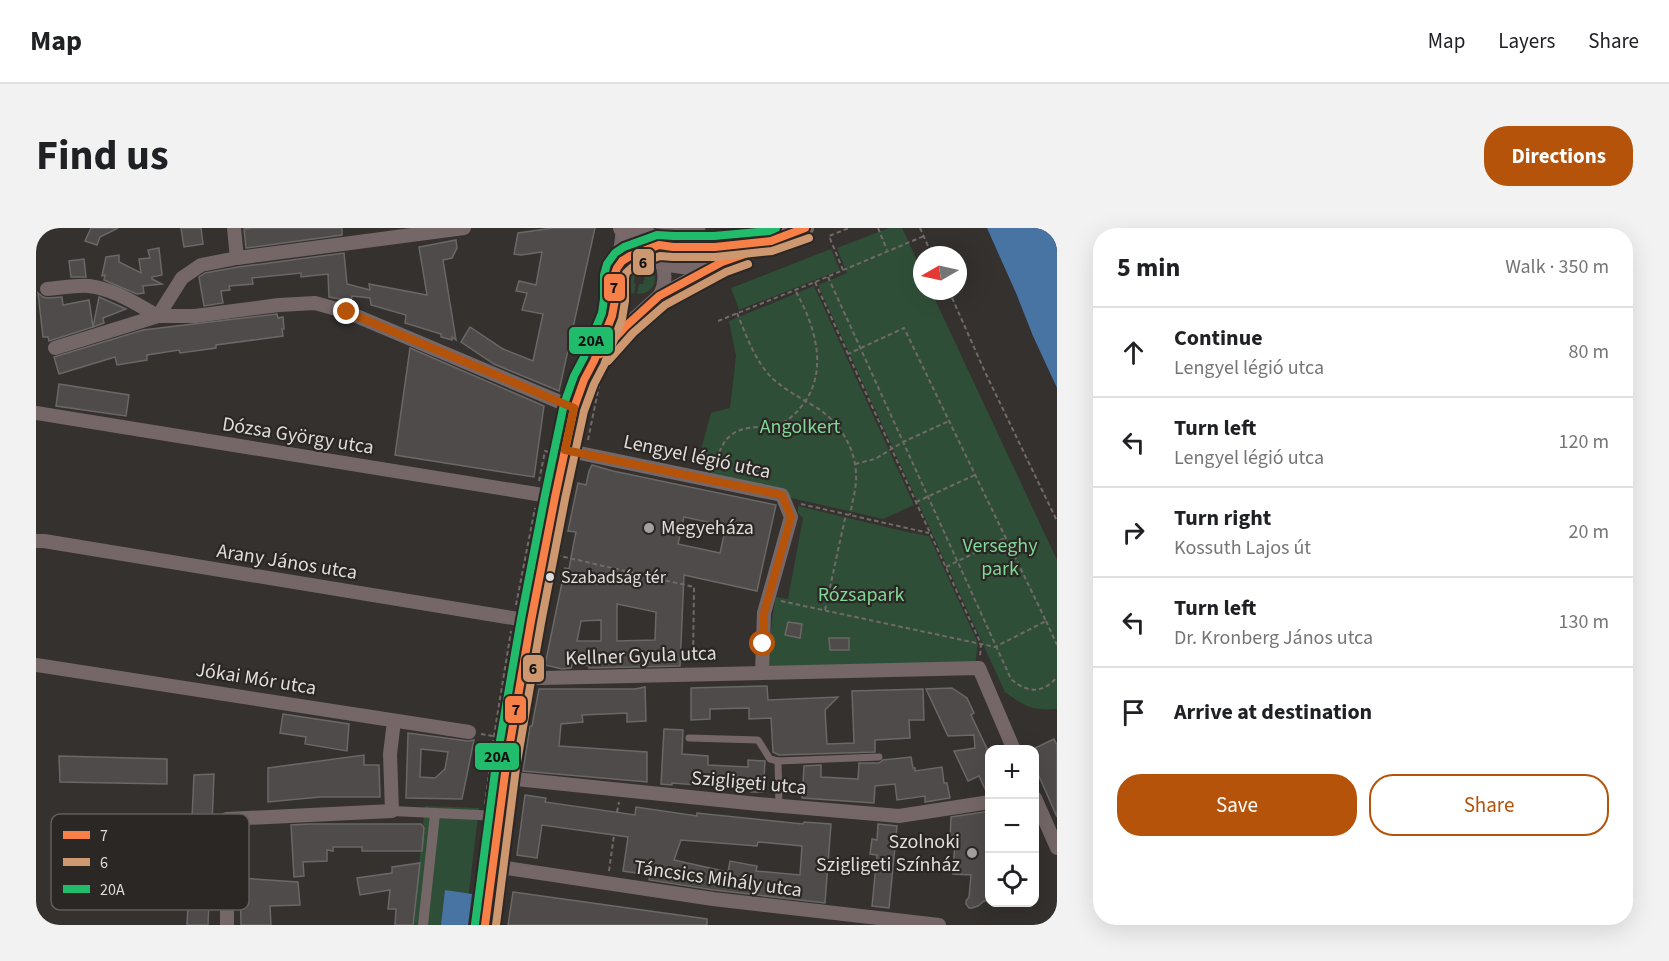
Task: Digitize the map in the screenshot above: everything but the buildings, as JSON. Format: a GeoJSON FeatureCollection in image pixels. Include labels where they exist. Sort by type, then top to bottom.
{"type":"FeatureCollection","features":[{"type":"Feature","properties":{"kind":"main road"},"geometry":{"type":"LineString","coordinates":[[623,229],[683,266],[700,266],[722,262],[745,254],[805,228]]}},
{"type":"Feature","properties":{"kind":"main road"},"geometry":{"type":"LineString","coordinates":[[651,245],[715,247],[771,241]]}},
{"type":"Feature","properties":{"kind":"street"},"geometry":{"type":"LineString","coordinates":[[234,228],[237,258]]}},
{"type":"Feature","properties":{"kind":"street"},"geometry":{"type":"LineString","coordinates":[[158,316],[182,278],[201,265],[237,258],[464,228]]}},
{"type":"Feature","properties":{"kind":"street"},"geometry":{"type":"LineString","coordinates":[[485,925],[505,778],[544,552],[574,408],[612,316],[615,300],[614,276],[623,229]]}},
{"type":"Feature","properties":{"kind":"street"},"geometry":{"type":"LineString","coordinates":[[617,268],[622,261],[651,245],[665,282],[659,296]]}},
{"type":"Feature","properties":{"kind":"street"},"geometry":{"type":"LineString","coordinates":[[594,361],[626,326],[659,296],[722,262]]}},
{"type":"Feature","properties":{"kind":"street"},"geometry":{"type":"LineString","coordinates":[[47,289],[86,286],[100,288],[126,298],[158,316]]}},
{"type":"Feature","properties":{"kind":"street"},"geometry":{"type":"LineString","coordinates":[[55,348],[158,316],[195,316],[279,305],[315,303],[347,312],[574,408]]}},
{"type":"Feature","properties":{"kind":"street","name":"Dózsa György utca"},"geometry":{"type":"LineString","coordinates":[[36,413],[555,497]]}},
{"type":"Feature","properties":{"kind":"street","name":"Lengyel légió utca"},"geometry":{"type":"LineString","coordinates":[[565,450],[713,480],[783,498],[791,517],[764,613],[762,672]]}},
{"type":"Feature","properties":{"kind":"street","name":"Arany János utca"},"geometry":{"type":"LineString","coordinates":[[36,541],[531,621]]}},
{"type":"Feature","properties":{"kind":"street","name":"Jókai Mór utca"},"geometry":{"type":"LineString","coordinates":[[36,665],[469,732]]}},
{"type":"Feature","properties":{"kind":"street"},"geometry":{"type":"LineString","coordinates":[[762,672],[979,668],[1012,745]]}},
{"type":"Feature","properties":{"kind":"street","name":"Kellner Gyula utca"},"geometry":{"type":"LineString","coordinates":[[521,677],[762,672]]}},
{"type":"Feature","properties":{"kind":"street"},"geometry":{"type":"LineString","coordinates":[[392,811],[390,754],[394,721]]}},
{"type":"Feature","properties":{"kind":"street","name":"Szigligeti utca"},"geometry":{"type":"LineString","coordinates":[[505,778],[899,816],[985,803]]}},
{"type":"Feature","properties":{"kind":"street"},"geometry":{"type":"LineString","coordinates":[[1035,799],[1057,848]]}},
{"type":"Feature","properties":{"kind":"street"},"geometry":{"type":"LineString","coordinates":[[249,818],[392,811],[500,816]]}},
{"type":"Feature","properties":{"kind":"street"},"geometry":{"type":"LineString","coordinates":[[423,925],[435,814]]}},
{"type":"Feature","properties":{"kind":"street","name":"Táncsics Mihály utca"},"geometry":{"type":"LineString","coordinates":[[493,866],[713,899],[939,925]]}},
{"type":"Feature","properties":{"kind":"lane"},"geometry":{"type":"LineString","coordinates":[[651,245],[657,232],[702,228]]}},
{"type":"Feature","properties":{"kind":"lane"},"geometry":{"type":"LineString","coordinates":[[689,738],[758,740],[770,759],[778,761],[879,757]]}},
{"type":"Feature","properties":{"kind":"lane"},"geometry":{"type":"LineString","coordinates":[[778,761],[779,806]]}},
{"type":"Feature","properties":{"kind":"path"},"geometry":{"type":"LineString","coordinates":[[843,270],[829,236],[849,228]]}},
{"type":"Feature","properties":{"kind":"path"},"geometry":{"type":"LineString","coordinates":[[878,228],[888,251]]}},
{"type":"Feature","properties":{"kind":"path"},"geometry":{"type":"LineString","coordinates":[[920,228],[928,246]]}},
{"type":"Feature","properties":{"kind":"path"},"geometry":{"type":"LineString","coordinates":[[718,321],[924,236]]}},
{"type":"Feature","properties":{"kind":"path"},"geometry":{"type":"LineString","coordinates":[[828,277],[1011,679],[1018,686],[1031,690],[1042,689],[1057,677]]}},
{"type":"Feature","properties":{"kind":"path"},"geometry":{"type":"LineString","coordinates":[[815,282],[981,644],[979,668]]}},
{"type":"Feature","properties":{"kind":"path"},"geometry":{"type":"LineString","coordinates":[[713,480],[717,457],[724,441],[737,432],[749,428],[764,428],[783,422],[795,414],[806,402],[814,387],[817,346],[803,304],[795,290]]}},
{"type":"Feature","properties":{"kind":"path"},"geometry":{"type":"LineString","coordinates":[[953,300],[1057,521]]}},
{"type":"Feature","properties":{"kind":"path"},"geometry":{"type":"LineString","coordinates":[[738,313],[759,361],[765,369],[787,389],[828,416],[842,430],[852,451],[857,476],[825,610]]}},
{"type":"Feature","properties":{"kind":"path"},"geometry":{"type":"LineString","coordinates":[[848,354],[904,328],[1057,645]]}},
{"type":"Feature","properties":{"kind":"path"},"geometry":{"type":"LineString","coordinates":[[855,464],[875,459],[903,442],[949,421]]}},
{"type":"Feature","properties":{"kind":"path"},"geometry":{"type":"LineString","coordinates":[[916,502],[975,475]]}},
{"type":"Feature","properties":{"kind":"path"},"geometry":{"type":"LineString","coordinates":[[783,498],[930,533]]}},
{"type":"Feature","properties":{"kind":"path"},"geometry":{"type":"LineString","coordinates":[[946,568],[1005,538]]}},
{"type":"Feature","properties":{"kind":"path"},"geometry":{"type":"LineString","coordinates":[[544,552],[694,587],[692,674]]}},
{"type":"Feature","properties":{"kind":"path"},"geometry":{"type":"LineString","coordinates":[[768,598],[995,647],[1046,621]]}},
{"type":"Feature","properties":{"kind":"path"},"geometry":{"type":"LineString","coordinates":[[607,884],[614,835]]}},
{"type":"Feature","properties":{"kind":"green space","name":"Verseghy park"},"geometry":{"type":"Polygon","coordinates":[[[889,228],[902,228],[913,252],[913,300],[935,300],[1057,560],[1057,709],[1029,707],[1005,692],[818,285],[847,273],[837,248],[889,228]]]}},
{"type":"Feature","properties":{"kind":"green space"},"geometry":{"type":"Polygon","coordinates":[[[831,249],[840,270],[739,310],[731,288],[831,249]]]}},
{"type":"Feature","properties":{"kind":"green space"},"geometry":{"type":"Polygon","coordinates":[[[637,263],[650,268],[655,279],[650,289],[645,293],[637,294],[639,284],[643,284],[645,275],[635,274],[634,294],[626,287],[624,278],[628,269],[637,263]]]}},
{"type":"Feature","properties":{"kind":"green space","name":"Angolkert"},"geometry":{"type":"Polygon","coordinates":[[[814,286],[914,505],[883,519],[705,478],[702,446],[711,413],[730,408],[736,356],[729,321],[814,286]]]}},
{"type":"Feature","properties":{"kind":"green space","name":"Rózsapark"},"geometry":{"type":"Polygon","coordinates":[[[798,506],[929,536],[978,643],[975,666],[767,668],[776,597],[788,599],[803,518],[798,513],[798,506]]]}},
{"type":"Feature","properties":{"kind":"green space"},"geometry":{"type":"Polygon","coordinates":[[[425,806],[479,808],[465,925],[413,925],[425,806]]]}},
{"type":"Feature","properties":{"kind":"water"},"geometry":{"type":"Polygon","coordinates":[[[987,228],[1057,228],[1057,388],[1033,336],[987,228]]]}},
{"type":"Feature","properties":{"kind":"water"},"geometry":{"type":"Polygon","coordinates":[[[445,890],[472,894],[468,925],[441,925],[445,890]]]}},
{"type":"Feature","properties":{"kind":"transit line","name":"20A"},"geometry":{"type":"LineString","coordinates":[[475,924],[496,764],[545,495],[564,404],[602,313],[604,275],[607,264],[615,253],[624,247],[657,235],[714,236],[769,231],[776,228]]}},
{"type":"Feature","properties":{"kind":"transit line","name":"7"},"geometry":{"type":"LineString","coordinates":[[485,925],[506,766],[555,497],[574,408],[612,316],[615,300],[614,276],[617,268],[630,256],[659,245],[715,247],[771,241],[805,228]]}},
{"type":"Feature","properties":{"kind":"transit line","name":"6"},"geometry":{"type":"LineString","coordinates":[[496,925],[516,768],[565,499],[584,411],[622,319],[626,273],[635,265],[660,256],[715,257],[772,251],[809,238]]}},
{"type":"Feature","properties":{"kind":"transit line","name":"7"},"geometry":{"type":"LineString","coordinates":[[600,354],[659,296],[722,262],[745,254]]}},
{"type":"Feature","properties":{"kind":"transit line","name":"6"},"geometry":{"type":"LineString","coordinates":[[608,361],[633,333],[665,305],[726,272],[748,264]]}},
{"type":"Feature","properties":{"kind":"place","name":"Megyeháza"},"geometry":{"type":"Point","coordinates":[649,528]}},
{"type":"Feature","properties":{"kind":"place","name":"Szabadság tér"},"geometry":{"type":"Point","coordinates":[550,577]}},
{"type":"Feature","properties":{"kind":"place","name":"Szolnoki Szigligeti Színház"},"geometry":{"type":"Point","coordinates":[972,853]}},
{"type":"Feature","properties":{"kind":"route"},"geometry":{"type":"LineString","coordinates":[[347,312],[574,408],[565,450],[782,495],[791,517],[764,613],[763,644]]}}]}
